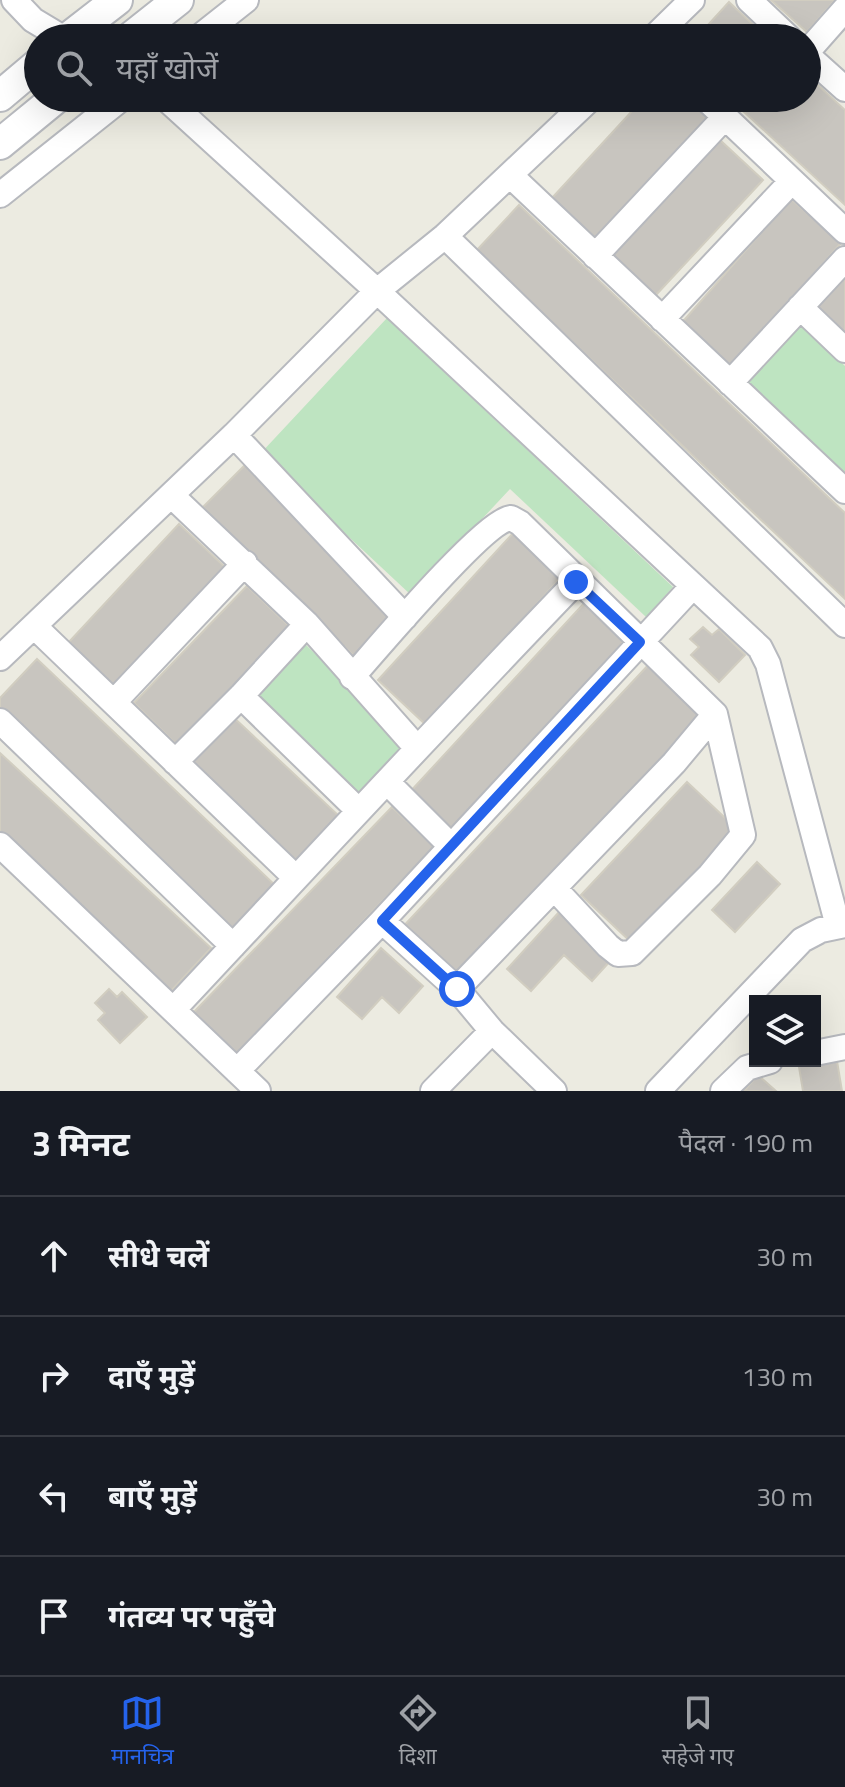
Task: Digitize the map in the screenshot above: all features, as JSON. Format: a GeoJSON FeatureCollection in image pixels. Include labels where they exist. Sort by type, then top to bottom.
{"type":"FeatureCollection","features":[{"type":"Feature","properties":{"kind":"street"},"geometry":{"type":"LineString","coordinates":[[14,0],[40,24]]}},
{"type":"Feature","properties":{"kind":"street"},"geometry":{"type":"LineString","coordinates":[[85,24],[117,0]]}},
{"type":"Feature","properties":{"kind":"street"},"geometry":{"type":"LineString","coordinates":[[148,24],[178,0]]}},
{"type":"Feature","properties":{"kind":"street"},"geometry":{"type":"LineString","coordinates":[[216,24],[246,0]]}},
{"type":"Feature","properties":{"kind":"street"},"geometry":{"type":"LineString","coordinates":[[667,24],[692,0]]}},
{"type":"Feature","properties":{"kind":"street"},"geometry":{"type":"LineString","coordinates":[[749,0],[774,24]]}},
{"type":"Feature","properties":{"kind":"street"},"geometry":{"type":"LineString","coordinates":[[821,37],[845,9]]}},
{"type":"Feature","properties":{"kind":"street"},"geometry":{"type":"LineString","coordinates":[[821,67],[845,89]]}},
{"type":"Feature","properties":{"kind":"street"},"geometry":{"type":"LineString","coordinates":[[0,96],[24,76]]}},
{"type":"Feature","properties":{"kind":"street"},"geometry":{"type":"LineString","coordinates":[[0,144],[39,112]]}},
{"type":"Feature","properties":{"kind":"street"},"geometry":{"type":"LineString","coordinates":[[0,195],[104,112]]}},
{"type":"Feature","properties":{"kind":"street"},"geometry":{"type":"LineString","coordinates":[[180,112],[751,639],[768,664],[841,926],[821,930],[802,940],[658,1091]]}},
{"type":"Feature","properties":{"kind":"street"},"geometry":{"type":"LineString","coordinates":[[0,658],[234,435],[377,291],[445,236],[577,112]]}},
{"type":"Feature","properties":{"kind":"street"},"geometry":{"type":"LineString","coordinates":[[720,112],[845,231]]}},
{"type":"Feature","properties":{"kind":"street"},"geometry":{"type":"LineString","coordinates":[[595,256],[725,117]]}},
{"type":"Feature","properties":{"kind":"street"},"geometry":{"type":"LineString","coordinates":[[511,176],[845,491]]}},
{"type":"Feature","properties":{"kind":"street"},"geometry":{"type":"LineString","coordinates":[[662,319],[792,181]]}},
{"type":"Feature","properties":{"kind":"street"},"geometry":{"type":"LineString","coordinates":[[445,236],[845,625]]}},
{"type":"Feature","properties":{"kind":"street"},"geometry":{"type":"LineString","coordinates":[[730,383],[845,259]]}},
{"type":"Feature","properties":{"kind":"street"},"geometry":{"type":"LineString","coordinates":[[800,307],[845,350]]}},
{"type":"Feature","properties":{"kind":"street"},"geometry":{"type":"LineString","coordinates":[[234,435],[405,617]]}},
{"type":"Feature","properties":{"kind":"street"},"geometry":{"type":"LineString","coordinates":[[171,495],[307,624],[416,747]]}},
{"type":"Feature","properties":{"kind":"street"},"geometry":{"type":"LineString","coordinates":[[352,677],[463,555],[497,522],[511,518],[520,523],[576,582],[715,714],[743,835],[710,875],[632,953],[624,955],[608,946],[554,888]]}},
{"type":"Feature","properties":{"kind":"street"},"geometry":{"type":"LineString","coordinates":[[114,702],[245,563]]}},
{"type":"Feature","properties":{"kind":"street"},"geometry":{"type":"LineString","coordinates":[[173,1010],[295,877],[388,783],[416,747],[576,582]]}},
{"type":"Feature","properties":{"kind":"street"},"geometry":{"type":"LineString","coordinates":[[237,1071],[382,921],[693,586]]}},
{"type":"Feature","properties":{"kind":"street"},"geometry":{"type":"LineString","coordinates":[[175,762],[307,624]]}},
{"type":"Feature","properties":{"kind":"street"},"geometry":{"type":"LineString","coordinates":[[34,626],[295,877]]}},
{"type":"Feature","properties":{"kind":"street"},"geometry":{"type":"LineString","coordinates":[[241,696],[359,811]]}},
{"type":"Feature","properties":{"kind":"street"},"geometry":{"type":"LineString","coordinates":[[457,989],[674,763],[715,714]]}},
{"type":"Feature","properties":{"kind":"street"},"geometry":{"type":"LineString","coordinates":[[0,721],[233,946]]}},
{"type":"Feature","properties":{"kind":"street"},"geometry":{"type":"LineString","coordinates":[[388,783],[451,846]]}},
{"type":"Feature","properties":{"kind":"street"},"geometry":{"type":"LineString","coordinates":[[0,845],[258,1091]]}},
{"type":"Feature","properties":{"kind":"street"},"geometry":{"type":"LineString","coordinates":[[382,921],[457,989],[492,1031],[554,1091]]}},
{"type":"Feature","properties":{"kind":"street"},"geometry":{"type":"LineString","coordinates":[[433,1091],[492,1031]]}},
{"type":"Feature","properties":{"kind":"street"},"geometry":{"type":"LineString","coordinates":[[821,1052],[845,1047]]}},
{"type":"Feature","properties":{"kind":"street"},"geometry":{"type":"LineString","coordinates":[[723,1091],[750,1067]]}},
{"type":"Feature","properties":{"kind":"green space"},"geometry":{"type":"Polygon","coordinates":[[[387,318],[673,587],[646,617],[510,489],[411,595],[260,454],[387,318]]]}},
{"type":"Feature","properties":{"kind":"green space"},"geometry":{"type":"Polygon","coordinates":[[[797,320],[845,366],[845,482],[740,381],[797,320]]]}},
{"type":"Feature","properties":{"kind":"green space"},"geometry":{"type":"Polygon","coordinates":[[[306,645],[413,748],[360,804],[253,701],[306,645]]]}},
{"type":"Feature","properties":{"kind":"building"},"geometry":{"type":"Polygon","coordinates":[[[771,0],[835,0],[814,24],[798,24],[771,0]]]}},
{"type":"Feature","properties":{"kind":"building"},"geometry":{"type":"Polygon","coordinates":[[[729,2],[752,24],[709,24],[729,2]]]}},
{"type":"Feature","properties":{"kind":"building"},"geometry":{"type":"Polygon","coordinates":[[[821,88],[845,110],[845,205],[744,112],[821,112],[821,88]]]}},
{"type":"Feature","properties":{"kind":"building"},"geometry":{"type":"Polygon","coordinates":[[[631,112],[706,112],[710,116],[596,239],[552,198],[631,112]]]}},
{"type":"Feature","properties":{"kind":"building"},"geometry":{"type":"Polygon","coordinates":[[[720,140],[763,180],[655,296],[612,256],[720,140]]]}},
{"type":"Feature","properties":{"kind":"building"},"geometry":{"type":"Polygon","coordinates":[[[791,199],[841,243],[729,370],[679,326],[791,199]]]}},
{"type":"Feature","properties":{"kind":"building"},"geometry":{"type":"Polygon","coordinates":[[[519,205],[845,513],[845,599],[476,251],[519,205]]]}},
{"type":"Feature","properties":{"kind":"building"},"geometry":{"type":"Polygon","coordinates":[[[845,271],[845,338],[812,308],[845,271]]]}},
{"type":"Feature","properties":{"kind":"building"},"geometry":{"type":"Polygon","coordinates":[[[247,463],[398,613],[355,657],[203,507],[247,463]]]}},
{"type":"Feature","properties":{"kind":"building"},"geometry":{"type":"Polygon","coordinates":[[[179,524],[226,568],[114,687],[68,643],[179,524]]]}},
{"type":"Feature","properties":{"kind":"building"},"geometry":{"type":"Polygon","coordinates":[[[515,531],[563,575],[426,725],[378,680],[515,531]]]}},
{"type":"Feature","properties":{"kind":"building"},"geometry":{"type":"Polygon","coordinates":[[[247,586],[291,628],[177,745],[134,703],[247,586]]]}},
{"type":"Feature","properties":{"kind":"building"},"geometry":{"type":"Polygon","coordinates":[[[588,599],[629,637],[449,832],[408,794],[588,599]]]}},
{"type":"Feature","properties":{"kind":"building"},"geometry":{"type":"Polygon","coordinates":[[[703,627],[712,635],[719,629],[745,655],[719,682],[691,655],[699,647],[690,639],[703,627]]]}},
{"type":"Feature","properties":{"kind":"building"},"geometry":{"type":"Polygon","coordinates":[[[37,659],[279,889],[238,933],[0,707],[0,698],[37,659]]]}},
{"type":"Feature","properties":{"kind":"building"},"geometry":{"type":"Polygon","coordinates":[[[653,660],[707,710],[455,983],[398,932],[653,660]]]}},
{"type":"Feature","properties":{"kind":"building"},"geometry":{"type":"Polygon","coordinates":[[[231,715],[340,817],[297,863],[188,760],[231,715]]]}},
{"type":"Feature","properties":{"kind":"building"},"geometry":{"type":"Polygon","coordinates":[[[0,753],[211,948],[170,992],[0,835],[0,753]]]}},
{"type":"Feature","properties":{"kind":"building"},"geometry":{"type":"Polygon","coordinates":[[[687,782],[738,830],[632,943],[581,895],[687,782]]]}},
{"type":"Feature","properties":{"kind":"building"},"geometry":{"type":"Polygon","coordinates":[[[392,807],[434,847],[236,1054],[193,1013],[392,807]]]}},
{"type":"Feature","properties":{"kind":"building"},"geometry":{"type":"Polygon","coordinates":[[[757,862],[780,884],[735,932],[712,910],[757,862]]]}},
{"type":"Feature","properties":{"kind":"building"},"geometry":{"type":"Polygon","coordinates":[[[560,911],[612,959],[592,981],[564,955],[531,991],[507,969],[560,911]]]}},
{"type":"Feature","properties":{"kind":"building"},"geometry":{"type":"Polygon","coordinates":[[[381,948],[423,986],[399,1013],[382,997],[362,1019],[337,997],[381,948]]]}},
{"type":"Feature","properties":{"kind":"building"},"geometry":{"type":"Polygon","coordinates":[[[109,989],[117,997],[122,992],[147,1017],[120,1043],[98,1020],[105,1013],[95,1003],[109,989]]]}},
{"type":"Feature","properties":{"kind":"building"},"geometry":{"type":"Polygon","coordinates":[[[836,1055],[842,1091],[803,1091],[799,1067],[821,1067],[821,1059],[836,1055]]]}},
{"type":"Feature","properties":{"kind":"building"},"geometry":{"type":"Polygon","coordinates":[[[758,1075],[776,1091],[744,1091],[758,1075]]]}},
{"type":"Feature","properties":{"kind":"route"},"geometry":{"type":"LineString","coordinates":[[457,989],[382,921],[640,642],[576,582]]}}]}
